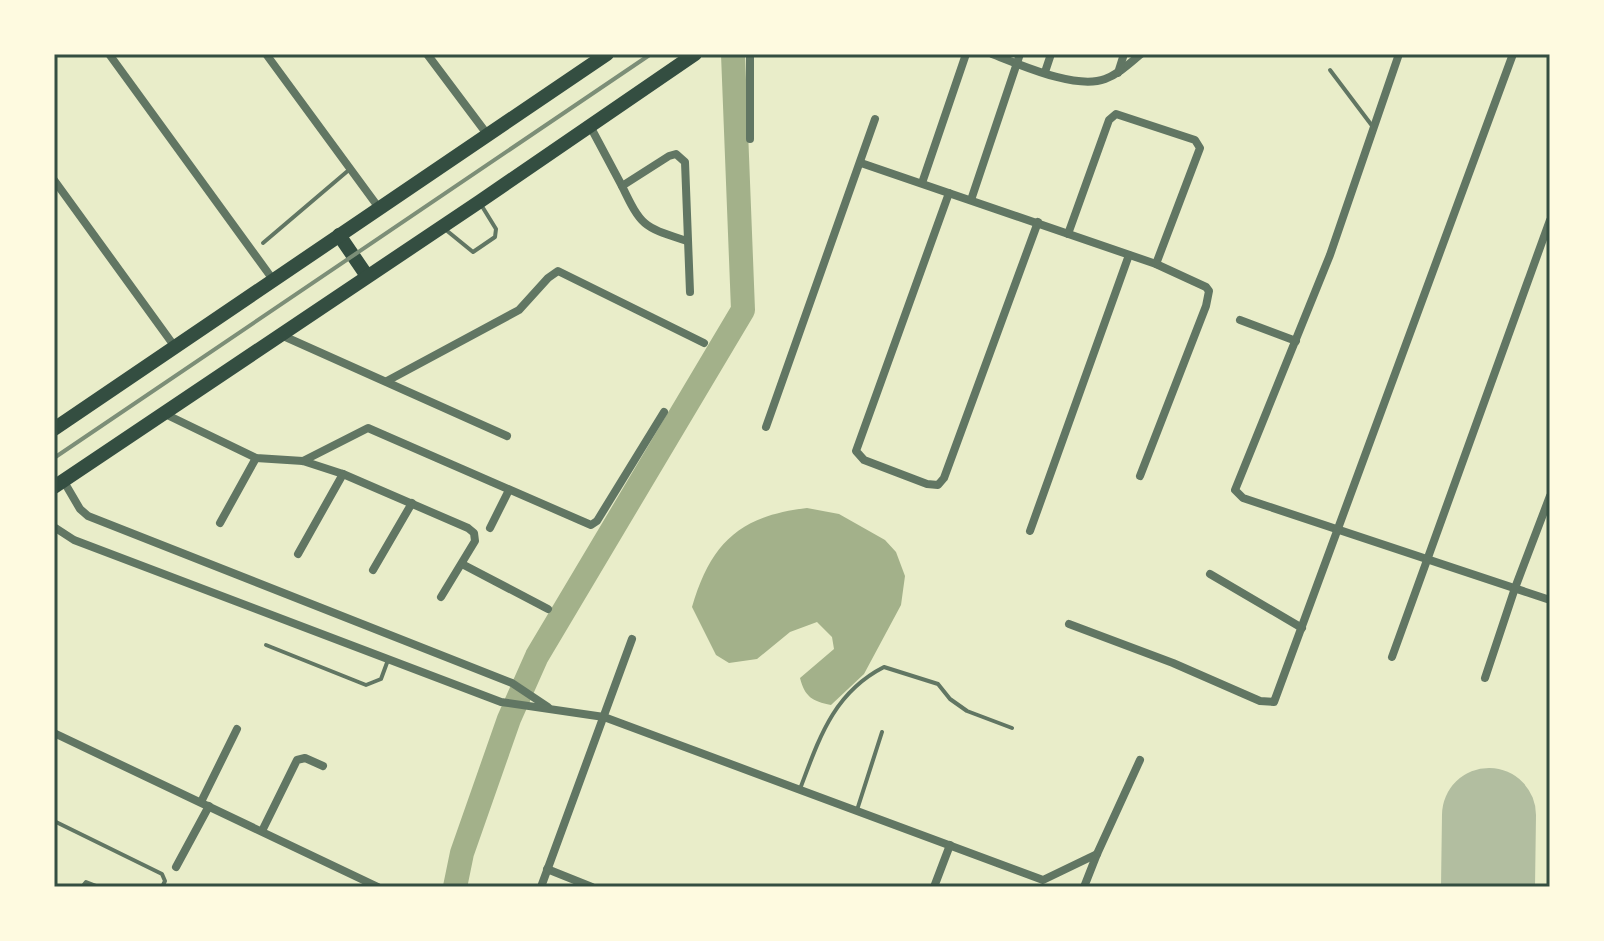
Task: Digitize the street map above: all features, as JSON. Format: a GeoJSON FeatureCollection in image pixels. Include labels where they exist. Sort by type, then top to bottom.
{"type":"FeatureCollection","features":[{"type":"Feature","properties":{"kind":"main road"},"geometry":{"type":"LineString","coordinates":[[59,483],[695,54]]}},
{"type":"Feature","properties":{"kind":"main road"},"geometry":{"type":"LineString","coordinates":[[54,429],[597,57]]}},
{"type":"Feature","properties":{"kind":"main road"},"geometry":{"type":"LineString","coordinates":[[339,235],[367,276]]}},
{"type":"Feature","properties":{"kind":"street"},"geometry":{"type":"LineString","coordinates":[[109,54],[274,281]]}},
{"type":"Feature","properties":{"kind":"street"},"geometry":{"type":"LineString","coordinates":[[266,54],[379,208]]}},
{"type":"Feature","properties":{"kind":"street"},"geometry":{"type":"LineString","coordinates":[[427,54],[487,134]]}},
{"type":"Feature","properties":{"kind":"street"},"geometry":{"type":"LineString","coordinates":[[750,54],[750,139]]}},
{"type":"Feature","properties":{"kind":"street"},"geometry":{"type":"LineString","coordinates":[[922,183],[966,54]]}},
{"type":"Feature","properties":{"kind":"street"},"geometry":{"type":"LineString","coordinates":[[992,54],[1018,58],[1045,72],[1076,81],[1103,80],[1117,74],[1141,54]]}},
{"type":"Feature","properties":{"kind":"street"},"geometry":{"type":"LineString","coordinates":[[1045,72],[1051,54]]}},
{"type":"Feature","properties":{"kind":"street"},"geometry":{"type":"LineString","coordinates":[[1117,74],[1124,54]]}},
{"type":"Feature","properties":{"kind":"street"},"geometry":{"type":"LineString","coordinates":[[1399,54],[1330,255],[1235,490],[1243,498],[1550,600]]}},
{"type":"Feature","properties":{"kind":"street"},"geometry":{"type":"LineString","coordinates":[[1069,624],[1268,703],[1274,702],[1513,54]]}},
{"type":"Feature","properties":{"kind":"street"},"geometry":{"type":"LineString","coordinates":[[971,200],[1018,58]]}},
{"type":"Feature","properties":{"kind":"street"},"geometry":{"type":"LineString","coordinates":[[1068,234],[1109,120],[1116,114],[1195,140],[1200,148],[1156,264]]}},
{"type":"Feature","properties":{"kind":"street"},"geometry":{"type":"LineString","coordinates":[[766,427],[875,119]]}},
{"type":"Feature","properties":{"kind":"street"},"geometry":{"type":"LineString","coordinates":[[590,126],[638,219],[653,230],[687,241]]}},
{"type":"Feature","properties":{"kind":"street"},"geometry":{"type":"LineString","coordinates":[[622,186],[669,156],[676,154],[685,162],[690,292]]}},
{"type":"Feature","properties":{"kind":"street"},"geometry":{"type":"LineString","coordinates":[[861,163],[1156,264],[1206,287],[1209,297],[1140,476]]}},
{"type":"Feature","properties":{"kind":"street"},"geometry":{"type":"LineString","coordinates":[[54,180],[175,347]]}},
{"type":"Feature","properties":{"kind":"street"},"geometry":{"type":"LineString","coordinates":[[949,193],[856,451],[864,460],[927,484],[938,485],[944,478],[1038,222]]}},
{"type":"Feature","properties":{"kind":"street"},"geometry":{"type":"LineString","coordinates":[[1392,657],[1550,220]]}},
{"type":"Feature","properties":{"kind":"street"},"geometry":{"type":"LineString","coordinates":[[1030,531],[1129,255]]}},
{"type":"Feature","properties":{"kind":"street"},"geometry":{"type":"LineString","coordinates":[[387,381],[519,310],[558,271],[704,343]]}},
{"type":"Feature","properties":{"kind":"street"},"geometry":{"type":"LineString","coordinates":[[1240,320],[1296,341]]}},
{"type":"Feature","properties":{"kind":"street"},"geometry":{"type":"LineString","coordinates":[[280,334],[507,436]]}},
{"type":"Feature","properties":{"kind":"street"},"geometry":{"type":"LineString","coordinates":[[303,461],[368,428],[591,525],[597,521],[664,412]]}},
{"type":"Feature","properties":{"kind":"street"},"geometry":{"type":"LineString","coordinates":[[163,413],[256,458],[303,461],[343,474],[468,528],[474,533],[475,541],[441,597]]}},
{"type":"Feature","properties":{"kind":"street"},"geometry":{"type":"LineString","coordinates":[[220,523],[256,458]]}},
{"type":"Feature","properties":{"kind":"street"},"geometry":{"type":"LineString","coordinates":[[298,554],[343,474]]}},
{"type":"Feature","properties":{"kind":"street"},"geometry":{"type":"LineString","coordinates":[[59,483],[88,516],[512,683],[553,710]]}},
{"type":"Feature","properties":{"kind":"street"},"geometry":{"type":"LineString","coordinates":[[490,528],[509,490]]}},
{"type":"Feature","properties":{"kind":"street"},"geometry":{"type":"LineString","coordinates":[[1485,678],[1550,496]]}},
{"type":"Feature","properties":{"kind":"street"},"geometry":{"type":"LineString","coordinates":[[373,570],[412,503]]}},
{"type":"Feature","properties":{"kind":"street"},"geometry":{"type":"LineString","coordinates":[[54,527],[74,540],[501,702],[604,717],[950,845],[1045,884],[1097,854]]}},
{"type":"Feature","properties":{"kind":"street"},"geometry":{"type":"LineString","coordinates":[[462,564],[548,609]]}},
{"type":"Feature","properties":{"kind":"street"},"geometry":{"type":"LineString","coordinates":[[1210,574],[1302,628]]}},
{"type":"Feature","properties":{"kind":"street"},"geometry":{"type":"LineString","coordinates":[[541,887],[632,639]]}},
{"type":"Feature","properties":{"kind":"street"},"geometry":{"type":"LineString","coordinates":[[176,867],[237,729]]}},
{"type":"Feature","properties":{"kind":"street"},"geometry":{"type":"LineString","coordinates":[[54,733],[378,887]]}},
{"type":"Feature","properties":{"kind":"street"},"geometry":{"type":"LineString","coordinates":[[262,831],[297,760],[305,758],[323,766]]}},
{"type":"Feature","properties":{"kind":"street"},"geometry":{"type":"LineString","coordinates":[[1084,887],[1140,760]]}},
{"type":"Feature","properties":{"kind":"street"},"geometry":{"type":"LineString","coordinates":[[934,887],[950,845]]}},
{"type":"Feature","properties":{"kind":"street"},"geometry":{"type":"LineString","coordinates":[[547,869],[592,887]]}},
{"type":"Feature","properties":{"kind":"street"},"geometry":{"type":"LineString","coordinates":[[353,887],[358,877]]}},
{"type":"Feature","properties":{"kind":"lane"},"geometry":{"type":"LineString","coordinates":[[1330,70],[1373,127]]}},
{"type":"Feature","properties":{"kind":"lane"},"geometry":{"type":"LineString","coordinates":[[263,243],[350,169]]}},
{"type":"Feature","properties":{"kind":"lane"},"geometry":{"type":"LineString","coordinates":[[441,226],[473,252],[495,237],[496,229],[479,202]]}},
{"type":"Feature","properties":{"kind":"lane"},"geometry":{"type":"LineString","coordinates":[[266,645],[366,685],[381,679],[388,658]]}},
{"type":"Feature","properties":{"kind":"lane"},"geometry":{"type":"LineString","coordinates":[[800,789],[827,720],[866,676],[884,667],[938,684],[950,699],[967,711],[1012,728]]}},
{"type":"Feature","properties":{"kind":"lane"},"geometry":{"type":"LineString","coordinates":[[857,810],[882,732]]}},
{"type":"Feature","properties":{"kind":"lane"},"geometry":{"type":"LineString","coordinates":[[54,821],[162,874],[165,881],[162,887]]}},
{"type":"Feature","properties":{"kind":"lane"},"geometry":{"type":"LineString","coordinates":[[82,887],[86,882],[99,887]]}},
{"type":"Feature","properties":{"kind":"shaded area"},"geometry":{"type":"Polygon","coordinates":[[[807,508],[839,514],[885,540],[896,552],[905,576],[901,605],[864,674],[831,705],[810,697],[800,678],[834,649],[832,637],[817,622],[790,632],[757,659],[729,663],[716,655],[692,607],[708,566],[731,536],[763,518],[807,508]]]}},
{"type":"Feature","properties":{"kind":"waterway"},"geometry":{"type":"LineString","coordinates":[[455,887],[462,853],[509,719],[537,656],[743,310],[733,54]]}},
{"type":"Feature","properties":{"kind":"runway"},"geometry":{"type":"LineString","coordinates":[[1488,887],[1489,815]]}},
{"type":"Feature","properties":{"kind":"railway"},"geometry":{"type":"LineString","coordinates":[[54,458],[651,54]]}}]}
